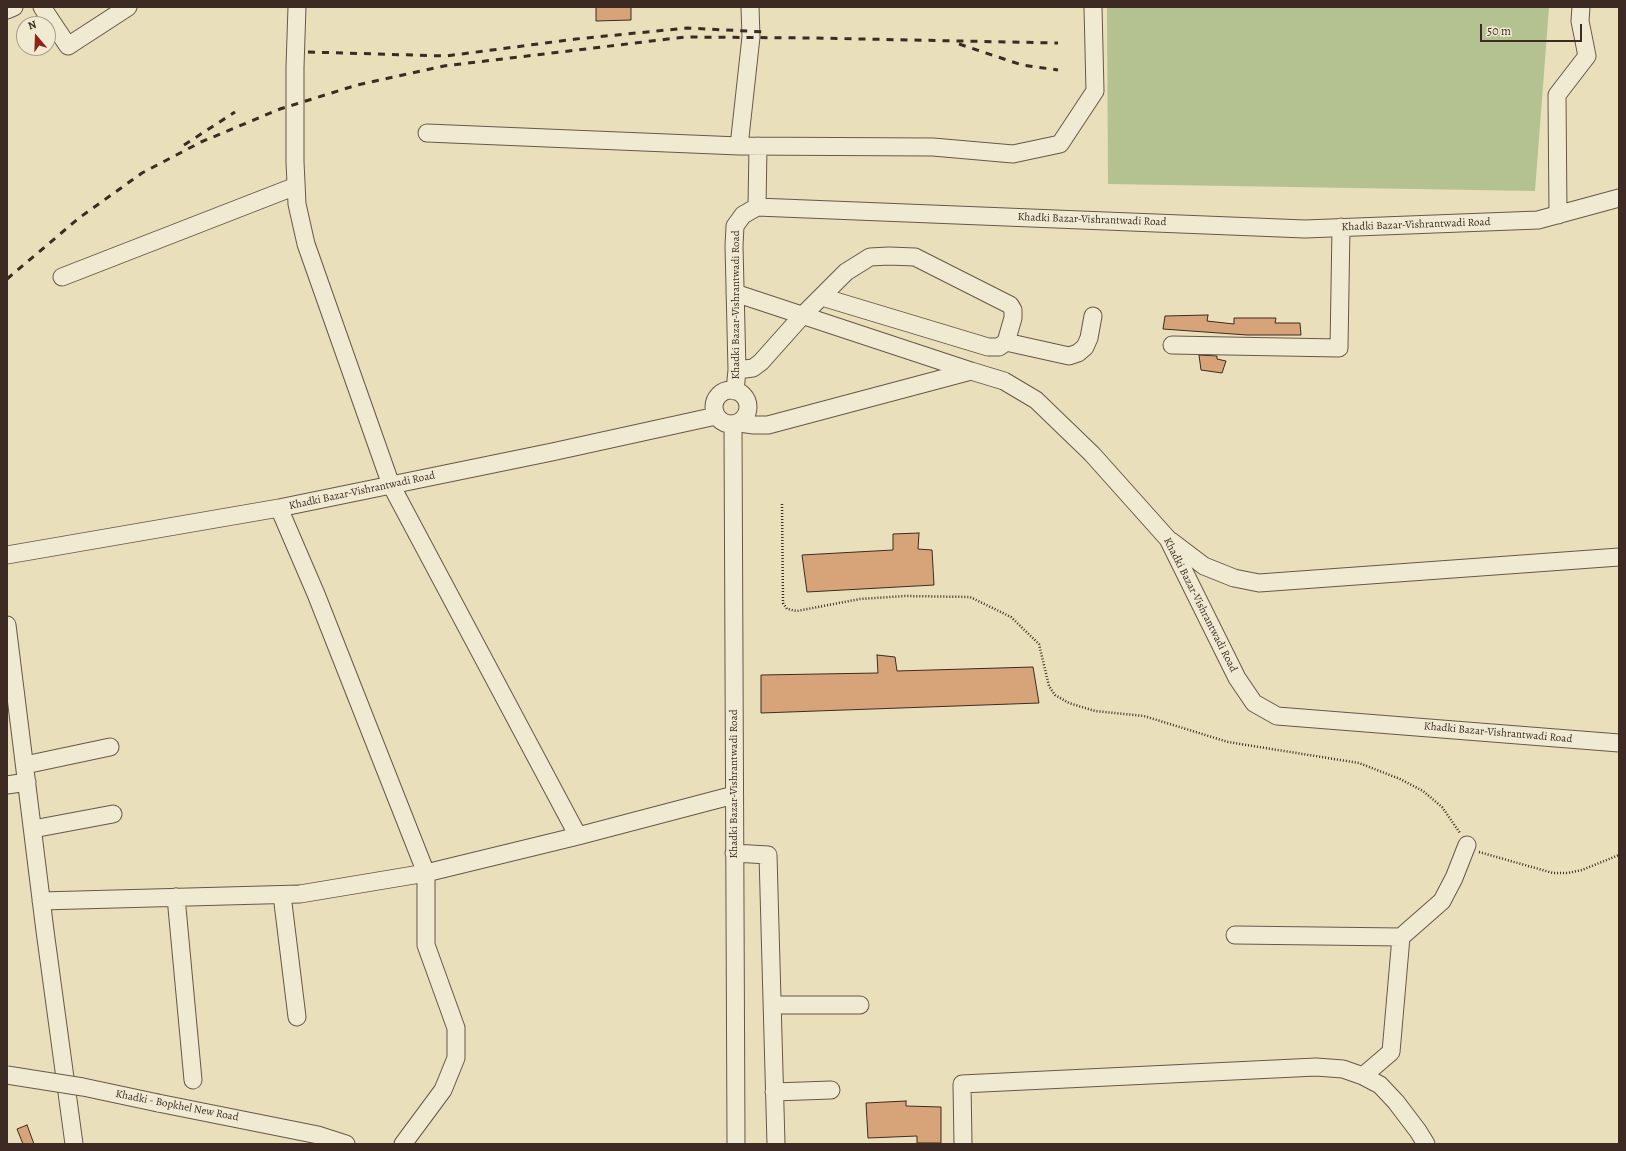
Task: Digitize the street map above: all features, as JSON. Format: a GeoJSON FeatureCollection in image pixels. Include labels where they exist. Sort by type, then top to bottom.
{"type":"FeatureCollection","features":[{"type":"Feature","properties":{"kind":"street"},"geometry":{"type":"LineString","coordinates":[[7,10],[14,7]]}},
{"type":"Feature","properties":{"kind":"street"},"geometry":{"type":"LineString","coordinates":[[42,7],[68,46],[128,7]]}},
{"type":"Feature","properties":{"kind":"street"},"geometry":{"type":"LineString","coordinates":[[297,7],[295,66],[296,186],[297,204],[306,244],[391,485],[578,836]]}},
{"type":"Feature","properties":{"kind":"street"},"geometry":{"type":"LineString","coordinates":[[738,146],[751,37],[750,7]]}},
{"type":"Feature","properties":{"kind":"street"},"geometry":{"type":"LineString","coordinates":[[427,133],[738,146],[933,147],[1013,154],[1060,144],[1095,91],[1093,7]]}},
{"type":"Feature","properties":{"kind":"street"},"geometry":{"type":"LineString","coordinates":[[1558,214],[1557,95],[1587,56],[1580,21],[1581,7]]}},
{"type":"Feature","properties":{"kind":"street"},"geometry":{"type":"LineString","coordinates":[[758,146],[758,207]]}},
{"type":"Feature","properties":{"kind":"street"},"geometry":{"type":"LineString","coordinates":[[62,277],[296,186]]}},
{"type":"Feature","properties":{"kind":"street","name":"Khadki Bazar-Vishrantwadi Road"},"geometry":{"type":"LineString","coordinates":[[735,391],[738,370],[734,246],[735,226],[744,215],[758,207],[1305,229],[1538,220],[1619,198]]}},
{"type":"Feature","properties":{"kind":"street"},"geometry":{"type":"LineString","coordinates":[[1172,345],[1339,348],[1341,228]]}},
{"type":"Feature","properties":{"kind":"street"},"geometry":{"type":"LineString","coordinates":[[738,370],[753,368],[757,365],[802,316],[846,272],[870,258],[889,256],[915,257],[1010,305],[1013,310],[1013,318],[1006,342],[999,347],[988,347],[822,297]]}},
{"type":"Feature","properties":{"kind":"street","name":"Khadki Bazar-Vishrantwadi Road"},"geometry":{"type":"LineString","coordinates":[[735,293],[1004,381],[1036,400],[1092,454],[1168,539],[1237,678],[1254,703],[1277,716],[1619,743]]}},
{"type":"Feature","properties":{"kind":"street"},"geometry":{"type":"LineString","coordinates":[[1006,342],[1069,356],[1078,354],[1086,347],[1093,316]]}},
{"type":"Feature","properties":{"kind":"street"},"geometry":{"type":"LineString","coordinates":[[736,423],[744,418],[748,406],[746,399],[741,394],[729,390],[717,397],[714,403],[716,416],[720,421],[726,424],[736,423],[768,425],[971,371]]}},
{"type":"Feature","properties":{"kind":"street","name":"Khadki Bazar-Vishrantwadi Road"},"geometry":{"type":"LineString","coordinates":[[7,556],[279,508],[552,452],[716,416]]}},
{"type":"Feature","properties":{"kind":"street","name":"Khadki Bazar-Vishrantwadi Road"},"geometry":{"type":"LineString","coordinates":[[736,423],[734,795],[736,1144]]}},
{"type":"Feature","properties":{"kind":"street"},"geometry":{"type":"LineString","coordinates":[[279,508],[316,594],[426,873],[426,945],[456,1028],[456,1058],[443,1090],[403,1144]]}},
{"type":"Feature","properties":{"kind":"street"},"geometry":{"type":"LineString","coordinates":[[1168,539],[1204,566],[1234,578],[1259,583],[1619,557]]}},
{"type":"Feature","properties":{"kind":"street"},"geometry":{"type":"LineString","coordinates":[[7,625],[10,671],[25,765],[41,901],[74,1144]]}},
{"type":"Feature","properties":{"kind":"street"},"geometry":{"type":"LineString","coordinates":[[25,765],[110,747]]}},
{"type":"Feature","properties":{"kind":"street"},"geometry":{"type":"LineString","coordinates":[[7,785],[27,782]]}},
{"type":"Feature","properties":{"kind":"street"},"geometry":{"type":"LineString","coordinates":[[41,901],[300,894],[426,873],[578,836],[734,795]]}},
{"type":"Feature","properties":{"kind":"street"},"geometry":{"type":"LineString","coordinates":[[33,829],[112,814]]}},
{"type":"Feature","properties":{"kind":"street"},"geometry":{"type":"LineString","coordinates":[[1235,935],[1401,938],[1442,902],[1454,878],[1467,845]]}},
{"type":"Feature","properties":{"kind":"street"},"geometry":{"type":"LineString","coordinates":[[734,853],[768,855],[776,1144]]}},
{"type":"Feature","properties":{"kind":"street"},"geometry":{"type":"LineString","coordinates":[[282,895],[297,1017]]}},
{"type":"Feature","properties":{"kind":"street"},"geometry":{"type":"LineString","coordinates":[[176,897],[194,1080]]}},
{"type":"Feature","properties":{"kind":"street"},"geometry":{"type":"LineString","coordinates":[[1363,1076],[1391,1052],[1401,938]]}},
{"type":"Feature","properties":{"kind":"street"},"geometry":{"type":"LineString","coordinates":[[772,1005],[860,1005]]}},
{"type":"Feature","properties":{"kind":"street"},"geometry":{"type":"LineString","coordinates":[[964,1144],[962,1084],[1316,1067],[1343,1069],[1363,1076],[1380,1085],[1396,1102],[1426,1144]]}},
{"type":"Feature","properties":{"kind":"street","name":"Khadki - Bopkhel New Road"},"geometry":{"type":"LineString","coordinates":[[7,1075],[83,1088],[318,1135],[346,1144]]}},
{"type":"Feature","properties":{"kind":"street"},"geometry":{"type":"LineString","coordinates":[[774,1092],[831,1090]]}},
{"type":"Feature","properties":{"kind":"path"},"geometry":{"type":"LineString","coordinates":[[782,504],[783,603],[787,609],[797,611],[860,599],[905,596],[970,597],[1011,617],[1039,644],[1049,686],[1055,695],[1069,703],[1095,711],[1144,716],[1228,742],[1359,763],[1400,779],[1423,791],[1442,806],[1467,845],[1477,851],[1553,873],[1568,873],[1582,870],[1619,855]]}},
{"type":"Feature","properties":{"kind":"green space"},"geometry":{"type":"Polygon","coordinates":[[[1107,7],[1549,7],[1535,191],[1108,184],[1107,7]]]}},
{"type":"Feature","properties":{"kind":"building"},"geometry":{"type":"Polygon","coordinates":[[[596,7],[631,7],[631,20],[596,21],[596,7]]]}},
{"type":"Feature","properties":{"kind":"building"},"geometry":{"type":"Polygon","coordinates":[[[1208,315],[1207,321],[1234,324],[1234,318],[1276,318],[1275,323],[1300,323],[1301,335],[1247,335],[1163,329],[1165,316],[1208,315]]]}},
{"type":"Feature","properties":{"kind":"building"},"geometry":{"type":"Polygon","coordinates":[[[1199,355],[1217,356],[1217,359],[1226,361],[1222,373],[1201,370],[1199,355]]]}},
{"type":"Feature","properties":{"kind":"building"},"geometry":{"type":"Polygon","coordinates":[[[919,533],[918,549],[932,550],[934,585],[807,592],[802,555],[893,550],[893,534],[919,533]]]}},
{"type":"Feature","properties":{"kind":"building"},"geometry":{"type":"Polygon","coordinates":[[[877,655],[895,657],[897,671],[1033,667],[1039,703],[761,713],[761,675],[878,673],[877,655]]]}},
{"type":"Feature","properties":{"kind":"building"},"geometry":{"type":"Polygon","coordinates":[[[906,1101],[906,1106],[941,1107],[941,1143],[917,1143],[917,1136],[868,1138],[866,1103],[906,1101]]]}},
{"type":"Feature","properties":{"kind":"building"},"geometry":{"type":"Polygon","coordinates":[[[27,1125],[34,1144],[23,1144],[17,1129],[27,1125]]]}},
{"type":"Feature","properties":{"kind":"railway"},"geometry":{"type":"LineString","coordinates":[[308,52],[446,56],[576,39],[687,28],[766,32]]}},
{"type":"Feature","properties":{"kind":"railway"},"geometry":{"type":"LineString","coordinates":[[7,279],[79,218],[142,173],[201,142],[280,109],[357,85],[444,66],[685,37],[1058,43]]}},
{"type":"Feature","properties":{"kind":"railway"},"geometry":{"type":"LineString","coordinates":[[959,44],[1022,65],[1058,70]]}},
{"type":"Feature","properties":{"kind":"railway"},"geometry":{"type":"LineString","coordinates":[[184,145],[235,112]]}}]}
